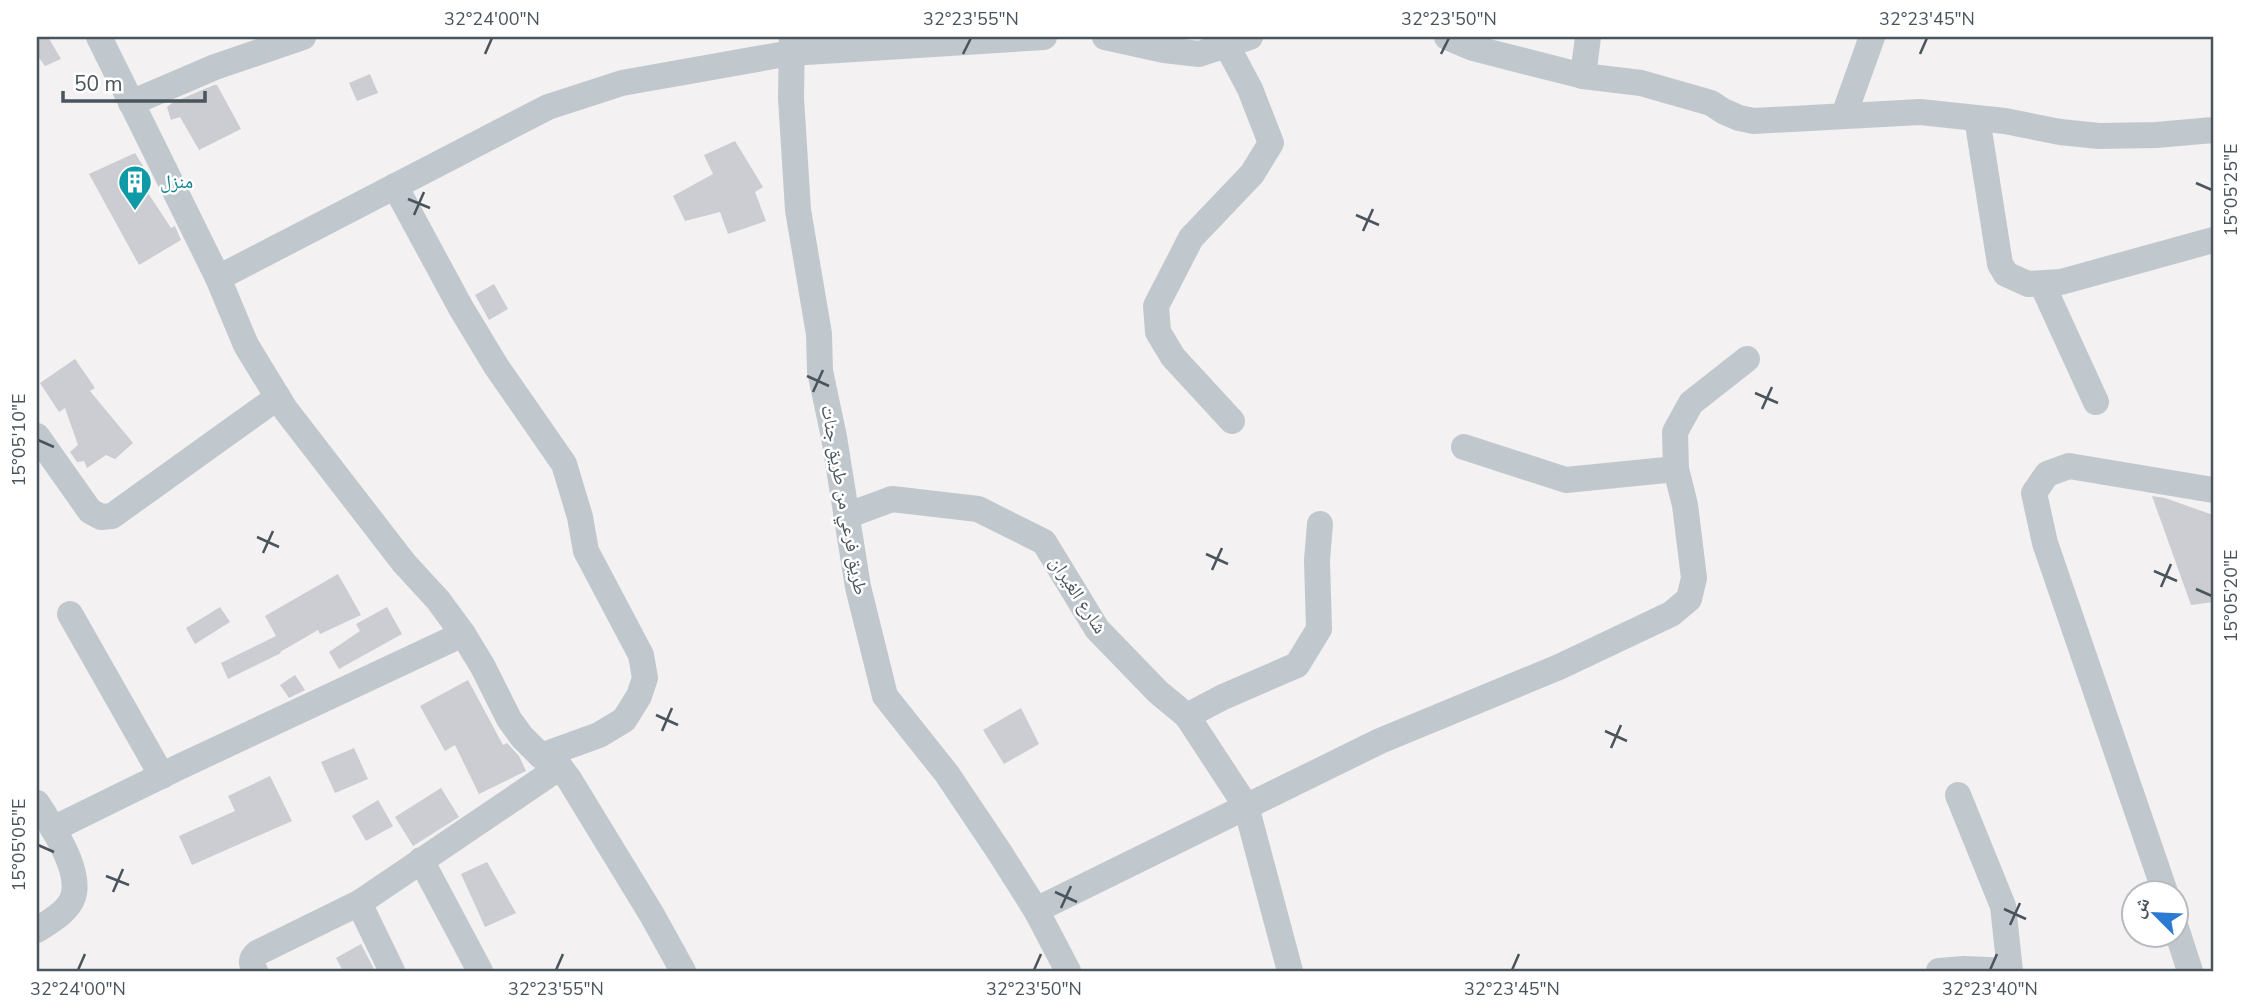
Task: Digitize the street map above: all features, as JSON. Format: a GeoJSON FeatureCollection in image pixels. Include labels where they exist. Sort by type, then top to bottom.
{"type":"FeatureCollection","features":[{"type":"Feature","properties":{"kind":"street"},"geometry":{"type":"LineString","coordinates":[[99,37],[218,278],[246,345],[278,397],[404,563],[438,600],[463,634],[509,719],[522,737],[569,779],[683,971]]}},
{"type":"Feature","properties":{"kind":"street"},"geometry":{"type":"LineString","coordinates":[[131,103],[215,66],[303,37]]}},
{"type":"Feature","properties":{"kind":"street"},"geometry":{"type":"LineString","coordinates":[[218,278],[548,107],[621,83],[791,45],[1044,37]]}},
{"type":"Feature","properties":{"kind":"street"},"geometry":{"type":"LineString","coordinates":[[1447,37],[1473,48],[1583,76],[1641,83],[1711,103],[1739,118],[1754,121],[1920,112],[2005,121],[2060,132],[2099,136],[2213,130]]}},
{"type":"Feature","properties":{"kind":"street"},"geometry":{"type":"LineString","coordinates":[[1583,76],[1588,37]]}},
{"type":"Feature","properties":{"kind":"street"},"geometry":{"type":"LineString","coordinates":[[1844,115],[1872,37]]}},
{"type":"Feature","properties":{"kind":"street"},"geometry":{"type":"LineString","coordinates":[[1118,38],[1164,50],[1199,54],[1238,41],[1250,89],[1271,143],[1251,174],[1191,237],[1156,306],[1158,332],[1173,357],[1232,421]]}},
{"type":"Feature","properties":{"kind":"street","name":"طريق فرعي من طريق جنات"},"geometry":{"type":"LineString","coordinates":[[791,45],[791,98],[798,210],[819,334],[820,372],[834,438],[858,587],[885,696],[947,774],[1036,910],[1068,971]]}},
{"type":"Feature","properties":{"kind":"street"},"geometry":{"type":"LineString","coordinates":[[1977,118],[2000,264],[2006,274],[2014,279],[2028,284],[2061,282],[2213,240]]}},
{"type":"Feature","properties":{"kind":"street"},"geometry":{"type":"LineString","coordinates":[[255,971],[251,964],[252,957],[257,953],[359,903],[421,860],[550,762],[624,720],[639,696],[645,678],[641,655],[586,551],[578,510],[564,464],[496,366],[461,308],[395,186]]}},
{"type":"Feature","properties":{"kind":"street"},"geometry":{"type":"LineString","coordinates":[[2042,284],[2096,402]]}},
{"type":"Feature","properties":{"kind":"street"},"geometry":{"type":"LineString","coordinates":[[1036,910],[1380,741],[1559,667],[1671,614],[1689,599],[1694,578],[1685,505],[1676,469],[1675,432],[1690,403],[1747,359]]}},
{"type":"Feature","properties":{"kind":"street"},"geometry":{"type":"LineString","coordinates":[[37,436],[90,511],[101,517],[112,516],[278,397]]}},
{"type":"Feature","properties":{"kind":"street"},"geometry":{"type":"LineString","coordinates":[[1464,447],[1566,480],[1676,469]]}},
{"type":"Feature","properties":{"kind":"street"},"geometry":{"type":"LineString","coordinates":[[2160,878],[2045,544],[2034,493],[2047,474],[2069,466],[2213,490]]}},
{"type":"Feature","properties":{"kind":"street","name":"شارع الغيران"},"geometry":{"type":"LineString","coordinates":[[846,516],[892,499],[978,509],[1044,542],[1097,629],[1158,692],[1187,716],[1246,806],[1290,971]]}},
{"type":"Feature","properties":{"kind":"street"},"geometry":{"type":"LineString","coordinates":[[1187,716],[1223,697],[1297,666],[1319,629],[1317,560],[1320,524]]}},
{"type":"Feature","properties":{"kind":"street"},"geometry":{"type":"LineString","coordinates":[[71,614],[162,776]]}},
{"type":"Feature","properties":{"kind":"street"},"geometry":{"type":"LineString","coordinates":[[53,829],[463,634]]}},
{"type":"Feature","properties":{"kind":"street"},"geometry":{"type":"LineString","coordinates":[[1940,971],[2010,971],[2003,906],[1958,795]]}},
{"type":"Feature","properties":{"kind":"street"},"geometry":{"type":"LineString","coordinates":[[37,803],[53,829],[74,875],[73,898],[58,915],[37,930]]}},
{"type":"Feature","properties":{"kind":"street"},"geometry":{"type":"LineString","coordinates":[[421,860],[480,971]]}},
{"type":"Feature","properties":{"kind":"street"},"geometry":{"type":"LineString","coordinates":[[359,903],[392,971]]}},
{"type":"Feature","properties":{"kind":"street"},"geometry":{"type":"LineString","coordinates":[[2183,948],[2190,971]]}},
{"type":"Feature","properties":{"kind":"building"},"geometry":{"type":"Polygon","coordinates":[[[37,37],[48,37],[61,59],[45,66],[37,55],[37,37]]]}},
{"type":"Feature","properties":{"kind":"building"},"geometry":{"type":"Polygon","coordinates":[[[370,74],[378,93],[357,101],[349,83],[370,74]]]}},
{"type":"Feature","properties":{"kind":"building","name":"منزل"},"geometry":{"type":"Polygon","coordinates":[[[217,85],[241,129],[199,150],[180,117],[171,120],[167,107],[217,85]]]}},
{"type":"Feature","properties":{"kind":"building"},"geometry":{"type":"Polygon","coordinates":[[[735,141],[763,187],[755,192],[766,221],[728,234],[720,212],[685,221],[673,196],[713,174],[704,155],[735,141]]]}},
{"type":"Feature","properties":{"kind":"building","name":"منزل"},"geometry":{"type":"Polygon","coordinates":[[[135,153],[148,174],[140,181],[171,228],[175,226],[181,240],[139,265],[89,174],[135,153]]]}},
{"type":"Feature","properties":{"kind":"building"},"geometry":{"type":"Polygon","coordinates":[[[494,284],[508,309],[489,320],[475,295],[494,284]]]}},
{"type":"Feature","properties":{"kind":"building"},"geometry":{"type":"Polygon","coordinates":[[[75,359],[95,388],[90,391],[133,443],[115,459],[106,455],[87,468],[84,461],[77,462],[70,452],[78,445],[65,408],[59,412],[40,383],[75,359]]]}},
{"type":"Feature","properties":{"kind":"building"},"geometry":{"type":"Polygon","coordinates":[[[2152,496],[2213,515],[2213,602],[2191,605],[2152,496]]]}},
{"type":"Feature","properties":{"kind":"building"},"geometry":{"type":"Polygon","coordinates":[[[338,574],[361,615],[320,634],[318,630],[281,653],[228,679],[221,663],[276,636],[265,616],[338,574]]]}},
{"type":"Feature","properties":{"kind":"building"},"geometry":{"type":"Polygon","coordinates":[[[220,607],[230,622],[195,644],[186,628],[220,607]]]}},
{"type":"Feature","properties":{"kind":"building"},"geometry":{"type":"Polygon","coordinates":[[[387,607],[402,634],[339,669],[329,652],[360,631],[356,624],[387,607]]]}},
{"type":"Feature","properties":{"kind":"building"},"geometry":{"type":"Polygon","coordinates":[[[295,675],[305,690],[289,698],[280,685],[295,675]]]}},
{"type":"Feature","properties":{"kind":"building"},"geometry":{"type":"Polygon","coordinates":[[[468,680],[503,745],[507,743],[519,756],[526,771],[479,794],[455,745],[445,751],[420,706],[468,680]]]}},
{"type":"Feature","properties":{"kind":"building"},"geometry":{"type":"Polygon","coordinates":[[[1021,708],[1039,744],[1004,764],[983,730],[1021,708]]]}},
{"type":"Feature","properties":{"kind":"building"},"geometry":{"type":"Polygon","coordinates":[[[354,748],[368,779],[335,793],[321,762],[354,748]]]}},
{"type":"Feature","properties":{"kind":"building"},"geometry":{"type":"Polygon","coordinates":[[[270,776],[292,821],[192,865],[179,836],[235,811],[228,796],[270,776]]]}},
{"type":"Feature","properties":{"kind":"building"},"geometry":{"type":"Polygon","coordinates":[[[441,788],[459,817],[413,846],[395,817],[441,788]]]}},
{"type":"Feature","properties":{"kind":"building"},"geometry":{"type":"Polygon","coordinates":[[[378,800],[393,826],[366,841],[352,816],[378,800]]]}},
{"type":"Feature","properties":{"kind":"building"},"geometry":{"type":"Polygon","coordinates":[[[487,862],[516,913],[485,927],[461,874],[487,862]]]}},
{"type":"Feature","properties":{"kind":"building"},"geometry":{"type":"Polygon","coordinates":[[[361,944],[375,971],[343,971],[336,958],[361,944]]]}},
{"type":"Feature","properties":{"kind":"place","name":"منزل"},"geometry":{"type":"Point","coordinates":[135,212]}}]}
